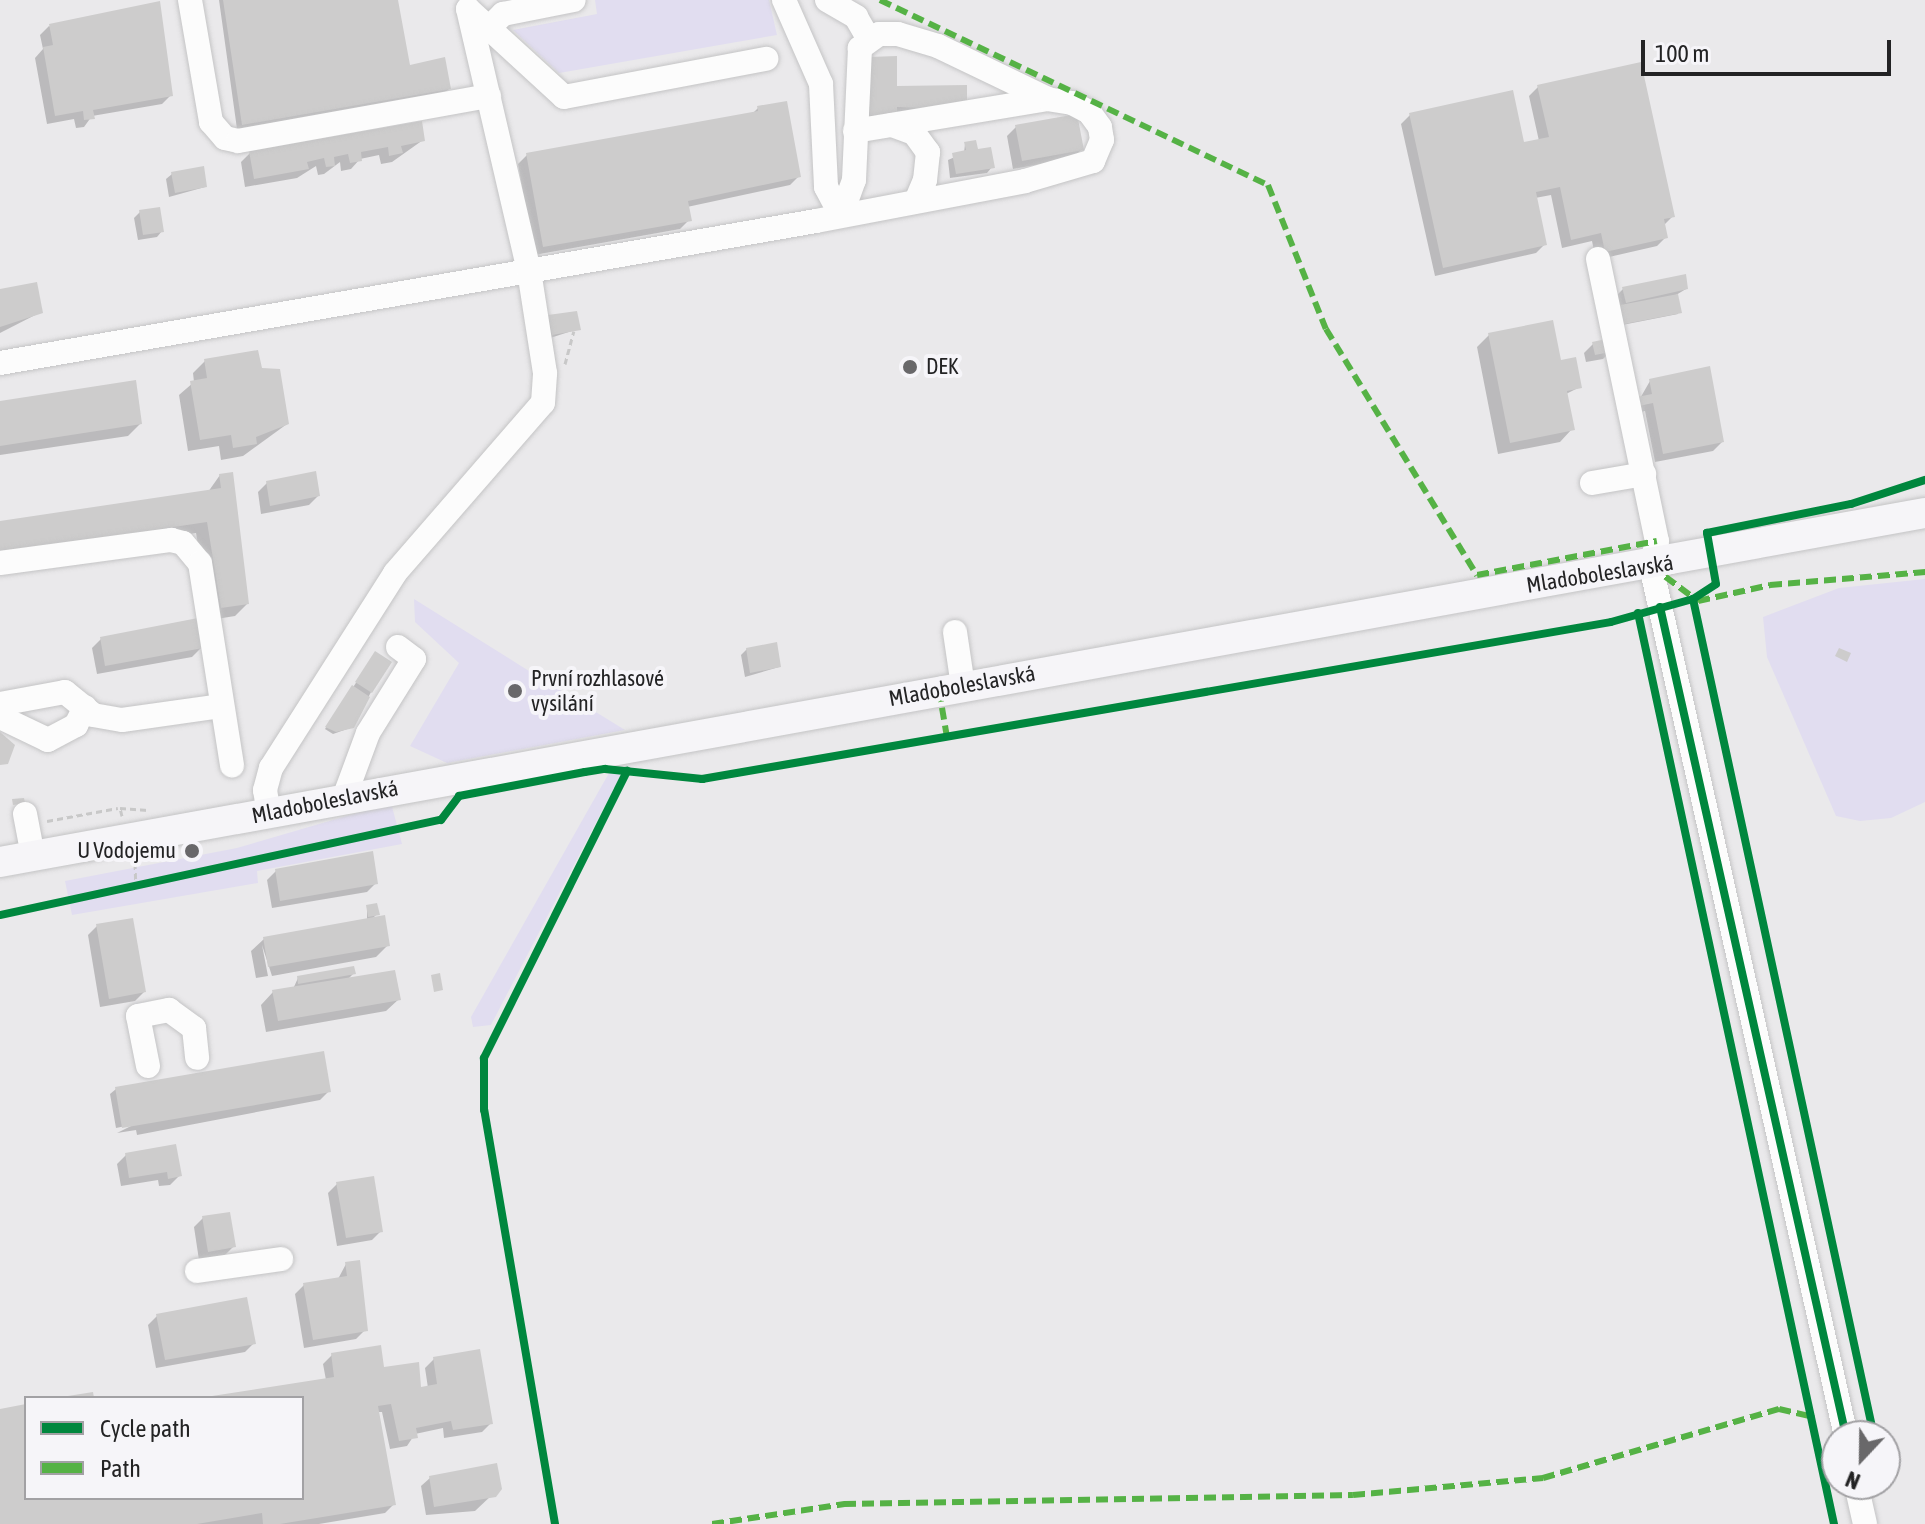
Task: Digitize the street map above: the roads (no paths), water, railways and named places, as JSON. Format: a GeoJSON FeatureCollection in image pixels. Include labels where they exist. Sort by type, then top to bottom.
{"type":"FeatureCollection","features":[{"type":"Feature","properties":{"kind":"main road","name":"Mladoboleslavská"},"geometry":{"type":"LineString","coordinates":[[0,862],[963,686],[1651,566],[1925,513]]}},
{"type":"Feature","properties":{"kind":"street"},"geometry":{"type":"LineString","coordinates":[[190,0],[211,122],[219,134],[231,140],[489,96]]}},
{"type":"Feature","properties":{"kind":"street"},"geometry":{"type":"LineString","coordinates":[[489,28],[503,14],[574,0]]}},
{"type":"Feature","properties":{"kind":"street"},"geometry":{"type":"LineString","coordinates":[[784,0],[821,84],[826,187],[841,215]]}},
{"type":"Feature","properties":{"kind":"street"},"geometry":{"type":"LineString","coordinates":[[827,0],[856,17],[868,38]]}},
{"type":"Feature","properties":{"kind":"street"},"geometry":{"type":"LineString","coordinates":[[269,813],[265,790],[271,768],[395,573],[543,403],[545,373],[529,271],[466,4]]}},
{"type":"Feature","properties":{"kind":"street"},"geometry":{"type":"LineString","coordinates":[[466,4],[564,97],[766,59]]}},
{"type":"Feature","properties":{"kind":"street"},"geometry":{"type":"LineString","coordinates":[[0,363],[529,271],[841,215],[1025,181],[1093,161],[1102,140],[1100,127],[1089,112],[1048,99],[938,46],[898,34],[868,38],[860,48],[854,180],[841,215]]}},
{"type":"Feature","properties":{"kind":"street"},"geometry":{"type":"LineString","coordinates":[[855,131],[1048,99]]}},
{"type":"Feature","properties":{"kind":"street"},"geometry":{"type":"LineString","coordinates":[[892,125],[914,133],[928,152],[925,180],[916,201]]}},
{"type":"Feature","properties":{"kind":"street"},"geometry":{"type":"LineString","coordinates":[[1598,259],[1657,541],[1651,566],[1842,1420]]}},
{"type":"Feature","properties":{"kind":"street"},"geometry":{"type":"LineString","coordinates":[[1592,483],[1644,474]]}},
{"type":"Feature","properties":{"kind":"street"},"geometry":{"type":"LineString","coordinates":[[0,563],[171,540],[183,543],[200,563],[232,765]]}},
{"type":"Feature","properties":{"kind":"street"},"geometry":{"type":"LineString","coordinates":[[955,632],[963,686]]}},
{"type":"Feature","properties":{"kind":"street"},"geometry":{"type":"LineString","coordinates":[[344,798],[368,733],[414,659],[398,647]]}},
{"type":"Feature","properties":{"kind":"street"},"geometry":{"type":"LineString","coordinates":[[0,704],[65,692],[93,715],[122,720],[222,706]]}},
{"type":"Feature","properties":{"kind":"street"},"geometry":{"type":"LineString","coordinates":[[0,717],[48,740],[76,725],[85,707]]}},
{"type":"Feature","properties":{"kind":"street"},"geometry":{"type":"LineString","coordinates":[[26,819],[33,856]]}},
{"type":"Feature","properties":{"kind":"street"},"geometry":{"type":"LineString","coordinates":[[148,1066],[138,1016],[169,1010],[194,1028],[197,1058]]}},
{"type":"Feature","properties":{"kind":"street"},"geometry":{"type":"LineString","coordinates":[[197,1271],[281,1259]]}},
{"type":"Feature","properties":{"kind":"street"},"geometry":{"type":"LineString","coordinates":[[1860,1500],[1865,1524]]}},
{"type":"Feature","properties":{"kind":"place","name":"DEK"},"geometry":{"type":"Point","coordinates":[910,367]}},
{"type":"Feature","properties":{"kind":"place","name":"První rozhlasové vysilání"},"geometry":{"type":"Point","coordinates":[515,691]}},
{"type":"Feature","properties":{"kind":"place","name":"U Vodojemu"},"geometry":{"type":"Point","coordinates":[192,851]}}]}
